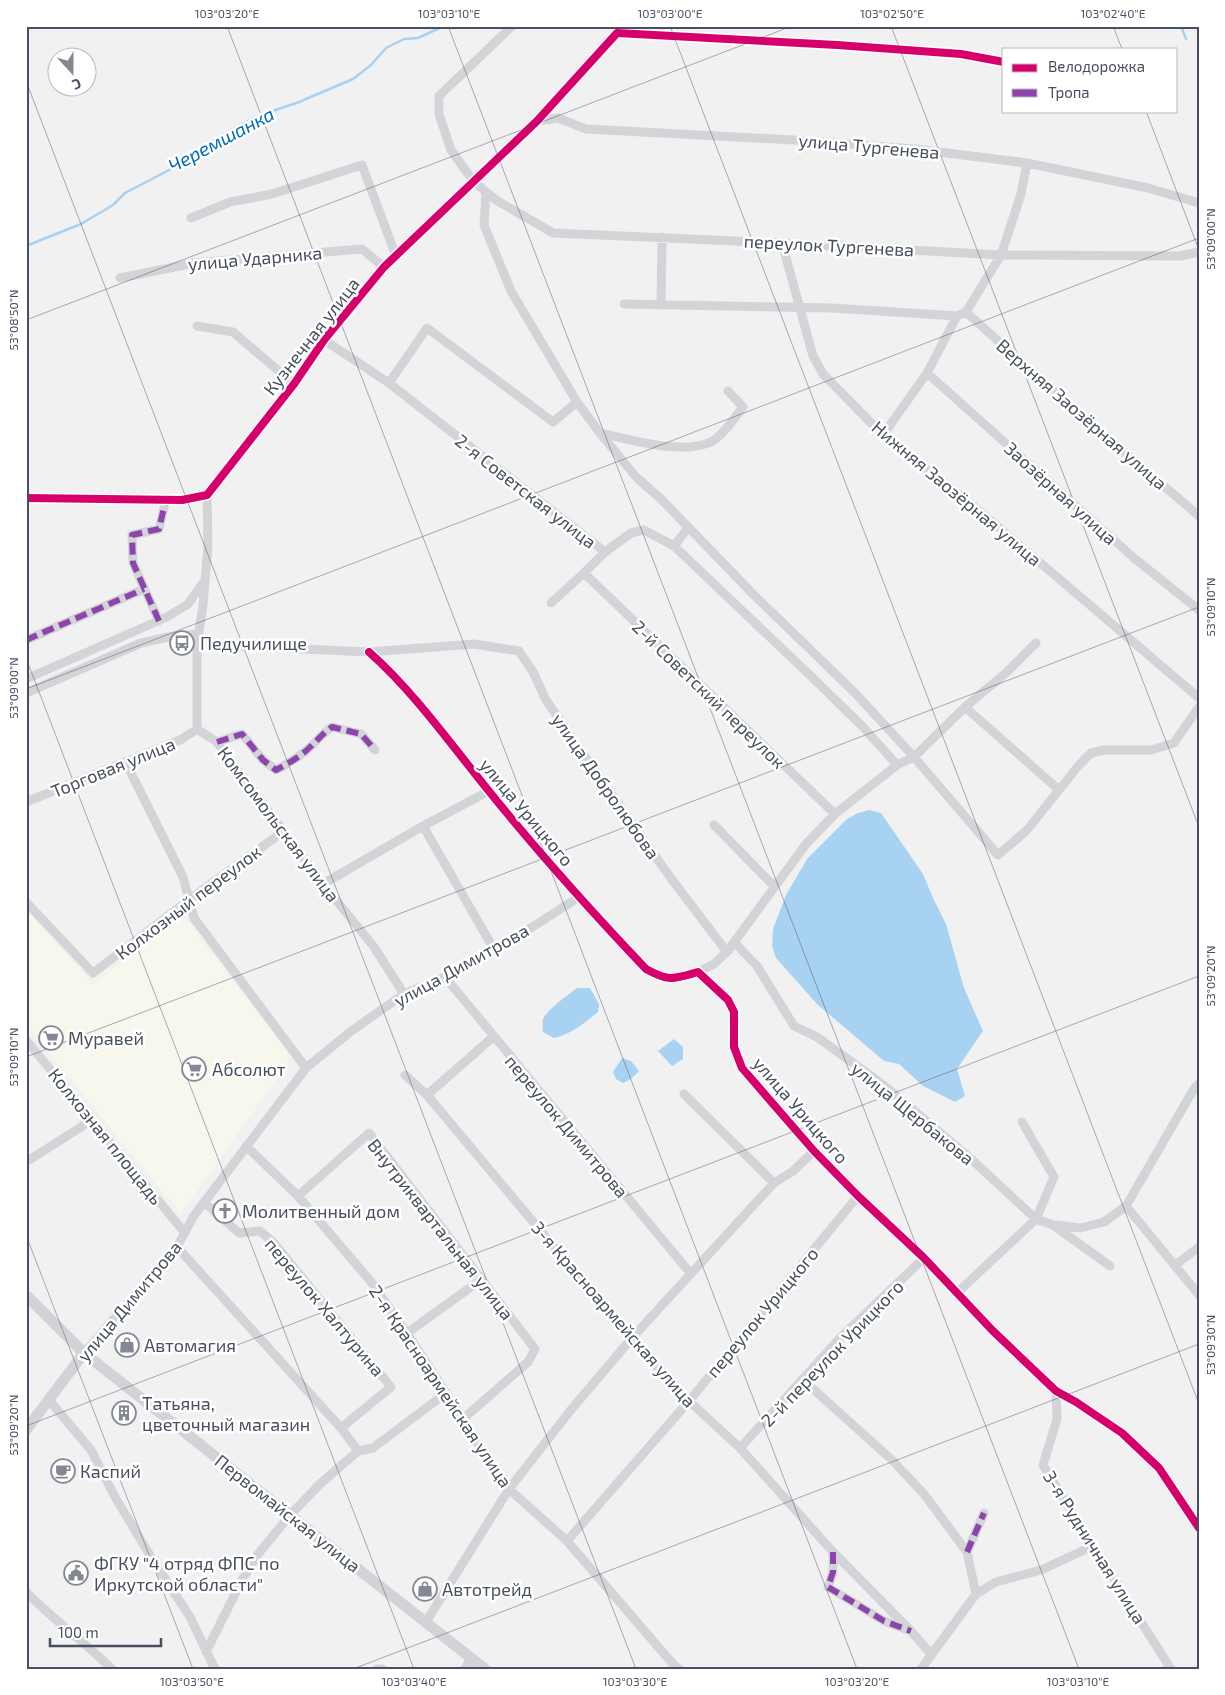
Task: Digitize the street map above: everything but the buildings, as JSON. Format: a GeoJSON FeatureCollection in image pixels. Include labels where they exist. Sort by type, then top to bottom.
{"type":"FeatureCollection","features":[{"type":"Feature","properties":{"kind":"main road","name":"Первомайская улица"},"geometry":{"type":"LineString","coordinates":[[26,1295],[84,1353],[486,1669]]}},
{"type":"Feature","properties":{"kind":"main road","name":"улица Димитрова"},"geometry":{"type":"LineString","coordinates":[[26,1430],[84,1353]]}},
{"type":"Feature","properties":{"kind":"street","name":"переулок Тургенева"},"geometry":{"type":"LineString","coordinates":[[512,26],[439,96],[439,114],[451,150],[474,182],[486,193],[553,233],[1001,255],[1180,256],[1199,252]]}},
{"type":"Feature","properties":{"kind":"street","name":"Кузнечная улица"},"geometry":{"type":"LineString","coordinates":[[207,495],[294,384],[324,340],[384,267],[537,121],[617,33],[961,54],[1002,62]]}},
{"type":"Feature","properties":{"kind":"street","name":"улица Тургенева"},"geometry":{"type":"LineString","coordinates":[[537,121],[558,118],[586,130],[793,140],[915,149],[1027,163],[1148,188],[1199,203]]}},
{"type":"Feature","properties":{"kind":"street"},"geometry":{"type":"LineString","coordinates":[[883,435],[927,374],[962,314],[1001,255],[1021,194],[1027,163]]}},
{"type":"Feature","properties":{"kind":"street"},"geometry":{"type":"LineString","coordinates":[[191,218],[230,202],[272,194],[362,165],[396,256]]}},
{"type":"Feature","properties":{"kind":"street"},"geometry":{"type":"LineString","coordinates":[[486,193],[484,225],[511,291],[578,402],[600,433],[636,477],[660,498],[855,693],[914,757],[998,855],[1027,830],[1079,764],[1091,753],[1104,750],[1151,750],[1174,743],[1199,707]]}},
{"type":"Feature","properties":{"kind":"street"},"geometry":{"type":"LineString","coordinates":[[661,306],[662,237]]}},
{"type":"Feature","properties":{"kind":"street","name":"Нижняя Заозёрная улица"},"geometry":{"type":"LineString","coordinates":[[782,243],[814,356],[823,374],[883,435],[977,509],[1199,698]]}},
{"type":"Feature","properties":{"kind":"street","name":"улица Ударника"},"geometry":{"type":"LineString","coordinates":[[120,278],[194,263],[362,249],[384,267]]}},
{"type":"Feature","properties":{"kind":"street"},"geometry":{"type":"LineString","coordinates":[[624,304],[800,309],[832,308],[962,314]]}},
{"type":"Feature","properties":{"kind":"street","name":"Верхняя Заозёрная улица"},"geometry":{"type":"LineString","coordinates":[[962,314],[1199,516]]}},
{"type":"Feature","properties":{"kind":"street"},"geometry":{"type":"LineString","coordinates":[[197,326],[233,332],[294,384]]}},
{"type":"Feature","properties":{"kind":"street"},"geometry":{"type":"LineString","coordinates":[[389,383],[427,328],[553,422],[578,402]]}},
{"type":"Feature","properties":{"kind":"street","name":"2-я Советская улица"},"geometry":{"type":"LineString","coordinates":[[324,340],[389,383],[605,552],[631,533],[644,530],[674,546],[864,728],[898,765]]}},
{"type":"Feature","properties":{"kind":"street","name":"Заозёрная улица"},"geometry":{"type":"LineString","coordinates":[[927,374],[1134,558],[1199,610]]}},
{"type":"Feature","properties":{"kind":"street"},"geometry":{"type":"LineString","coordinates":[[600,433],[643,443],[690,447],[712,442],[742,407],[728,391]]}},
{"type":"Feature","properties":{"kind":"street"},"geometry":{"type":"LineString","coordinates":[[26,498],[182,500],[207,495],[208,545],[203,604],[197,644],[197,729]]}},
{"type":"Feature","properties":{"kind":"street"},"geometry":{"type":"LineString","coordinates":[[159,621],[133,563],[132,535],[159,528],[166,499]]}},
{"type":"Feature","properties":{"kind":"street"},"geometry":{"type":"LineString","coordinates":[[674,546],[688,528]]}},
{"type":"Feature","properties":{"kind":"street"},"geometry":{"type":"LineString","coordinates":[[551,603],[584,574],[605,552]]}},
{"type":"Feature","properties":{"kind":"street","name":"2-й Советский переулок"},"geometry":{"type":"LineString","coordinates":[[584,574],[835,814]]}},
{"type":"Feature","properties":{"kind":"street"},"geometry":{"type":"LineString","coordinates":[[26,678],[159,621],[188,604],[205,580]]}},
{"type":"Feature","properties":{"kind":"street"},"geometry":{"type":"LineString","coordinates":[[26,640],[144,589]]}},
{"type":"Feature","properties":{"kind":"street"},"geometry":{"type":"LineString","coordinates":[[26,692],[141,643],[168,637],[198,634]]}},
{"type":"Feature","properties":{"kind":"street"},"geometry":{"type":"LineString","coordinates":[[698,972],[714,964],[727,952],[806,844],[835,814],[898,765],[914,757],[965,707],[1006,673],[1036,643]]}},
{"type":"Feature","properties":{"kind":"street","name":"улица Добролюбова"},"geometry":{"type":"LineString","coordinates":[[197,644],[369,652],[474,644],[519,651],[533,672],[546,700],[577,745],[670,877],[727,952]]}},
{"type":"Feature","properties":{"kind":"street","name":"улица Урицкого"},"geometry":{"type":"LineString","coordinates":[[369,652],[386,667],[422,709],[488,791],[579,898],[646,969],[660,977],[674,979],[698,972],[728,1000],[734,1012],[734,1047],[742,1068],[814,1151],[858,1196],[924,1258],[993,1331],[1056,1391],[1122,1433],[1159,1468],[1199,1528]]}},
{"type":"Feature","properties":{"kind":"street"},"geometry":{"type":"LineString","coordinates":[[965,707],[1060,790]]}},
{"type":"Feature","properties":{"kind":"street"},"geometry":{"type":"LineString","coordinates":[[217,742],[242,734],[262,760],[276,770],[285,766],[308,749],[324,732],[332,727],[361,734],[375,750]]}},
{"type":"Feature","properties":{"kind":"street","name":"Комсомольская улица"},"geometry":{"type":"LineString","coordinates":[[197,729],[217,742],[323,884],[374,947],[404,994]]}},
{"type":"Feature","properties":{"kind":"street","name":"Торговая улица"},"geometry":{"type":"LineString","coordinates":[[26,802],[126,763],[182,739],[197,729]]}},
{"type":"Feature","properties":{"kind":"street"},"geometry":{"type":"LineString","coordinates":[[126,763],[183,877],[194,918],[306,1068]]}},
{"type":"Feature","properties":{"kind":"street"},"geometry":{"type":"LineString","coordinates":[[323,884],[488,791]]}},
{"type":"Feature","properties":{"kind":"street"},"geometry":{"type":"LineString","coordinates":[[714,825],[774,886]]}},
{"type":"Feature","properties":{"kind":"street"},"geometry":{"type":"LineString","coordinates":[[423,826],[495,951]]}},
{"type":"Feature","properties":{"kind":"street","name":"Колхозный переулок"},"geometry":{"type":"LineString","coordinates":[[26,902],[93,973],[190,899],[284,831]]}},
{"type":"Feature","properties":{"kind":"street","name":"улица Димитрова"},"geometry":{"type":"LineString","coordinates":[[84,1353],[177,1247],[193,1217],[306,1068],[350,1032],[404,994],[444,978],[495,951],[579,898]]}},
{"type":"Feature","properties":{"kind":"street","name":"улица Щербакова"},"geometry":{"type":"LineString","coordinates":[[734,942],[757,966],[794,1026],[817,1037],[886,1087],[971,1159],[1036,1219],[1053,1225],[1110,1266]]}},
{"type":"Feature","properties":{"kind":"street","name":"переулок Димитрова"},"geometry":{"type":"LineString","coordinates":[[444,978],[691,1274]]}},
{"type":"Feature","properties":{"kind":"street"},"geometry":{"type":"LineString","coordinates":[[427,1095],[493,1037]]}},
{"type":"Feature","properties":{"kind":"street","name":"Колхозная площадь"},"geometry":{"type":"LineString","coordinates":[[26,1040],[185,1233]]}},
{"type":"Feature","properties":{"kind":"street","name":"3-я Красноармейская улица"},"geometry":{"type":"LineString","coordinates":[[405,1075],[427,1095],[630,1339],[689,1401],[740,1448],[833,1552],[911,1631],[931,1654]]}},
{"type":"Feature","properties":{"kind":"street"},"geometry":{"type":"LineString","coordinates":[[1053,1225],[1080,1228],[1104,1222],[1126,1206],[1195,1087],[1199,1084]]}},
{"type":"Feature","properties":{"kind":"street"},"geometry":{"type":"LineString","coordinates":[[684,1094],[774,1183]]}},
{"type":"Feature","properties":{"kind":"street"},"geometry":{"type":"LineString","coordinates":[[26,1162],[92,1120]]}},
{"type":"Feature","properties":{"kind":"street"},"geometry":{"type":"LineString","coordinates":[[957,1293],[1036,1219],[1054,1177],[1022,1122]]}},
{"type":"Feature","properties":{"kind":"street","name":"Внутриквартальная улица"},"geometry":{"type":"LineString","coordinates":[[298,1196],[369,1133],[535,1349],[528,1362],[463,1419]]}},
{"type":"Feature","properties":{"kind":"street","name":"2-я Красноармейская улица"},"geometry":{"type":"LineString","coordinates":[[246,1146],[298,1196],[372,1284],[407,1333],[488,1461],[509,1489],[567,1541],[679,1669]]}},
{"type":"Feature","properties":{"kind":"street"},"geometry":{"type":"LineString","coordinates":[[426,1622],[509,1489],[570,1411],[630,1339],[774,1183],[793,1171],[814,1151]]}},
{"type":"Feature","properties":{"kind":"street","name":"переулок Урицкого"},"geometry":{"type":"LineString","coordinates":[[567,1541],[689,1401],[858,1196]]}},
{"type":"Feature","properties":{"kind":"street","name":"переулок Халтурина"},"geometry":{"type":"LineString","coordinates":[[204,1202],[238,1233],[260,1231],[274,1242],[390,1387],[341,1428]]}},
{"type":"Feature","properties":{"kind":"street"},"geometry":{"type":"LineString","coordinates":[[1126,1206],[1199,1295]]}},
{"type":"Feature","properties":{"kind":"street"},"geometry":{"type":"LineString","coordinates":[[177,1247],[341,1428],[358,1451]]}},
{"type":"Feature","properties":{"kind":"street"},"geometry":{"type":"LineString","coordinates":[[1175,1265],[1199,1247]]}},
{"type":"Feature","properties":{"kind":"street","name":"2-й переулок Урицкого"},"geometry":{"type":"LineString","coordinates":[[740,1448],[841,1338],[924,1258]]}},
{"type":"Feature","properties":{"kind":"street"},"geometry":{"type":"LineString","coordinates":[[407,1333],[482,1279]]}},
{"type":"Feature","properties":{"kind":"street"},"geometry":{"type":"LineString","coordinates":[[802,1379],[892,1460],[940,1514],[967,1552],[976,1594]]}},
{"type":"Feature","properties":{"kind":"street","name":"3-я Рудничная улица"},"geometry":{"type":"LineString","coordinates":[[1056,1391],[1057,1419],[1043,1465],[1171,1669]]}},
{"type":"Feature","properties":{"kind":"street"},"geometry":{"type":"LineString","coordinates":[[206,1652],[242,1580],[259,1553],[290,1515],[320,1484],[358,1451],[373,1448],[446,1393]]}},
{"type":"Feature","properties":{"kind":"street"},"geometry":{"type":"LineString","coordinates":[[49,1400],[91,1450],[115,1497],[190,1617],[215,1669]]}},
{"type":"Feature","properties":{"kind":"street"},"geometry":{"type":"LineString","coordinates":[[967,1552],[984,1513]]}},
{"type":"Feature","properties":{"kind":"street"},"geometry":{"type":"LineString","coordinates":[[921,1669],[976,1594],[996,1582],[1040,1570],[1093,1546]]}},
{"type":"Feature","properties":{"kind":"street"},"geometry":{"type":"LineString","coordinates":[[833,1552],[833,1572],[828,1587],[884,1621],[911,1631]]}},
{"type":"Feature","properties":{"kind":"street"},"geometry":{"type":"LineString","coordinates":[[26,1592],[45,1611],[92,1649],[112,1669]]}},
{"type":"Feature","properties":{"kind":"street"},"geometry":{"type":"LineString","coordinates":[[465,1669],[471,1658]]}},
{"type":"Feature","properties":{"kind":"street"},"geometry":{"type":"LineString","coordinates":[[377,1669],[382,1669]]}},
{"type":"Feature","properties":{"kind":"shaded area"},"geometry":{"type":"Polygon","coordinates":[[[26,910],[93,984],[176,919],[186,920],[288,1053],[287,1064],[181,1213],[26,1024],[26,910]]]}},
{"type":"Feature","properties":{"kind":"water"},"geometry":{"type":"Polygon","coordinates":[[[869,810],[881,813],[923,874],[946,924],[964,988],[983,1031],[957,1069],[965,1096],[955,1102],[923,1086],[899,1064],[884,1061],[817,1004],[776,958],[772,946],[773,929],[786,895],[807,859],[847,819],[869,810]]]}},
{"type":"Feature","properties":{"kind":"water"},"geometry":{"type":"Polygon","coordinates":[[[577,988],[590,988],[599,1004],[598,1012],[578,1028],[566,1034],[554,1038],[543,1032],[543,1019],[549,1011],[577,988]]]}},
{"type":"Feature","properties":{"kind":"water"},"geometry":{"type":"Polygon","coordinates":[[[674,1039],[683,1047],[683,1059],[672,1066],[658,1051],[674,1039]]]}},
{"type":"Feature","properties":{"kind":"water"},"geometry":{"type":"Polygon","coordinates":[[[622,1058],[631,1061],[639,1071],[631,1079],[623,1083],[616,1079],[613,1072],[622,1058]]]}},
{"type":"Feature","properties":{"kind":"waterway","name":"Черемшанка"},"geometry":{"type":"LineString","coordinates":[[26,246],[81,224],[113,205],[125,193],[173,168],[217,138],[255,117],[299,102],[353,79],[371,65],[386,48],[404,39],[418,38],[444,26]]}},
{"type":"Feature","properties":{"kind":"waterway","name":"Черемшанка"},"geometry":{"type":"LineString","coordinates":[[1181,26],[1186,39]]}},
{"type":"Feature","properties":{"kind":"marked path"},"geometry":{"type":"LineString","coordinates":[[159,621],[133,563],[132,535],[159,529],[166,499]]}},
{"type":"Feature","properties":{"kind":"marked path"},"geometry":{"type":"LineString","coordinates":[[26,640],[144,589]]}},
{"type":"Feature","properties":{"kind":"marked path"},"geometry":{"type":"LineString","coordinates":[[217,742],[242,734],[263,760],[276,770],[302,754],[332,727],[361,734],[375,750]]}},
{"type":"Feature","properties":{"kind":"marked path"},"geometry":{"type":"LineString","coordinates":[[967,1552],[984,1513]]}},
{"type":"Feature","properties":{"kind":"marked path"},"geometry":{"type":"LineString","coordinates":[[833,1552],[833,1572],[828,1587],[884,1621],[911,1631]]}},
{"type":"Feature","properties":{"kind":"cycle path"},"geometry":{"type":"LineString","coordinates":[[26,498],[182,500],[207,495],[294,384],[324,340],[384,267],[537,121],[617,33],[961,54],[1002,62]]}},
{"type":"Feature","properties":{"kind":"cycle path"},"geometry":{"type":"LineString","coordinates":[[369,652],[416,701],[526,836],[646,969],[666,978],[698,972],[728,1000],[734,1012],[734,1047],[742,1068],[814,1151],[858,1196],[924,1258],[993,1331],[1056,1391],[1122,1433],[1159,1468],[1199,1528]]}},
{"type":"Feature","properties":{"kind":"place","name":"Педучилище"},"geometry":{"type":"Point","coordinates":[182,643]}},
{"type":"Feature","properties":{"kind":"place","name":"Муравей"},"geometry":{"type":"Point","coordinates":[51,1038]}},
{"type":"Feature","properties":{"kind":"place","name":"Абсолют"},"geometry":{"type":"Point","coordinates":[194,1069]}},
{"type":"Feature","properties":{"kind":"place","name":"Молитвенный дом"},"geometry":{"type":"Point","coordinates":[225,1211]}},
{"type":"Feature","properties":{"kind":"place","name":"Автомагия"},"geometry":{"type":"Point","coordinates":[127,1345]}},
{"type":"Feature","properties":{"kind":"place","name":"Татьяна, цветочный магазин"},"geometry":{"type":"Point","coordinates":[124,1413]}},
{"type":"Feature","properties":{"kind":"place","name":"Каспий"},"geometry":{"type":"Point","coordinates":[63,1471]}},
{"type":"Feature","properties":{"kind":"place","name":"ФГКУ \"4 отряд ФПС по Иркутской области\""},"geometry":{"type":"Point","coordinates":[76,1573]}},
{"type":"Feature","properties":{"kind":"place","name":"Автотрейд"},"geometry":{"type":"Point","coordinates":[425,1589]}}]}
